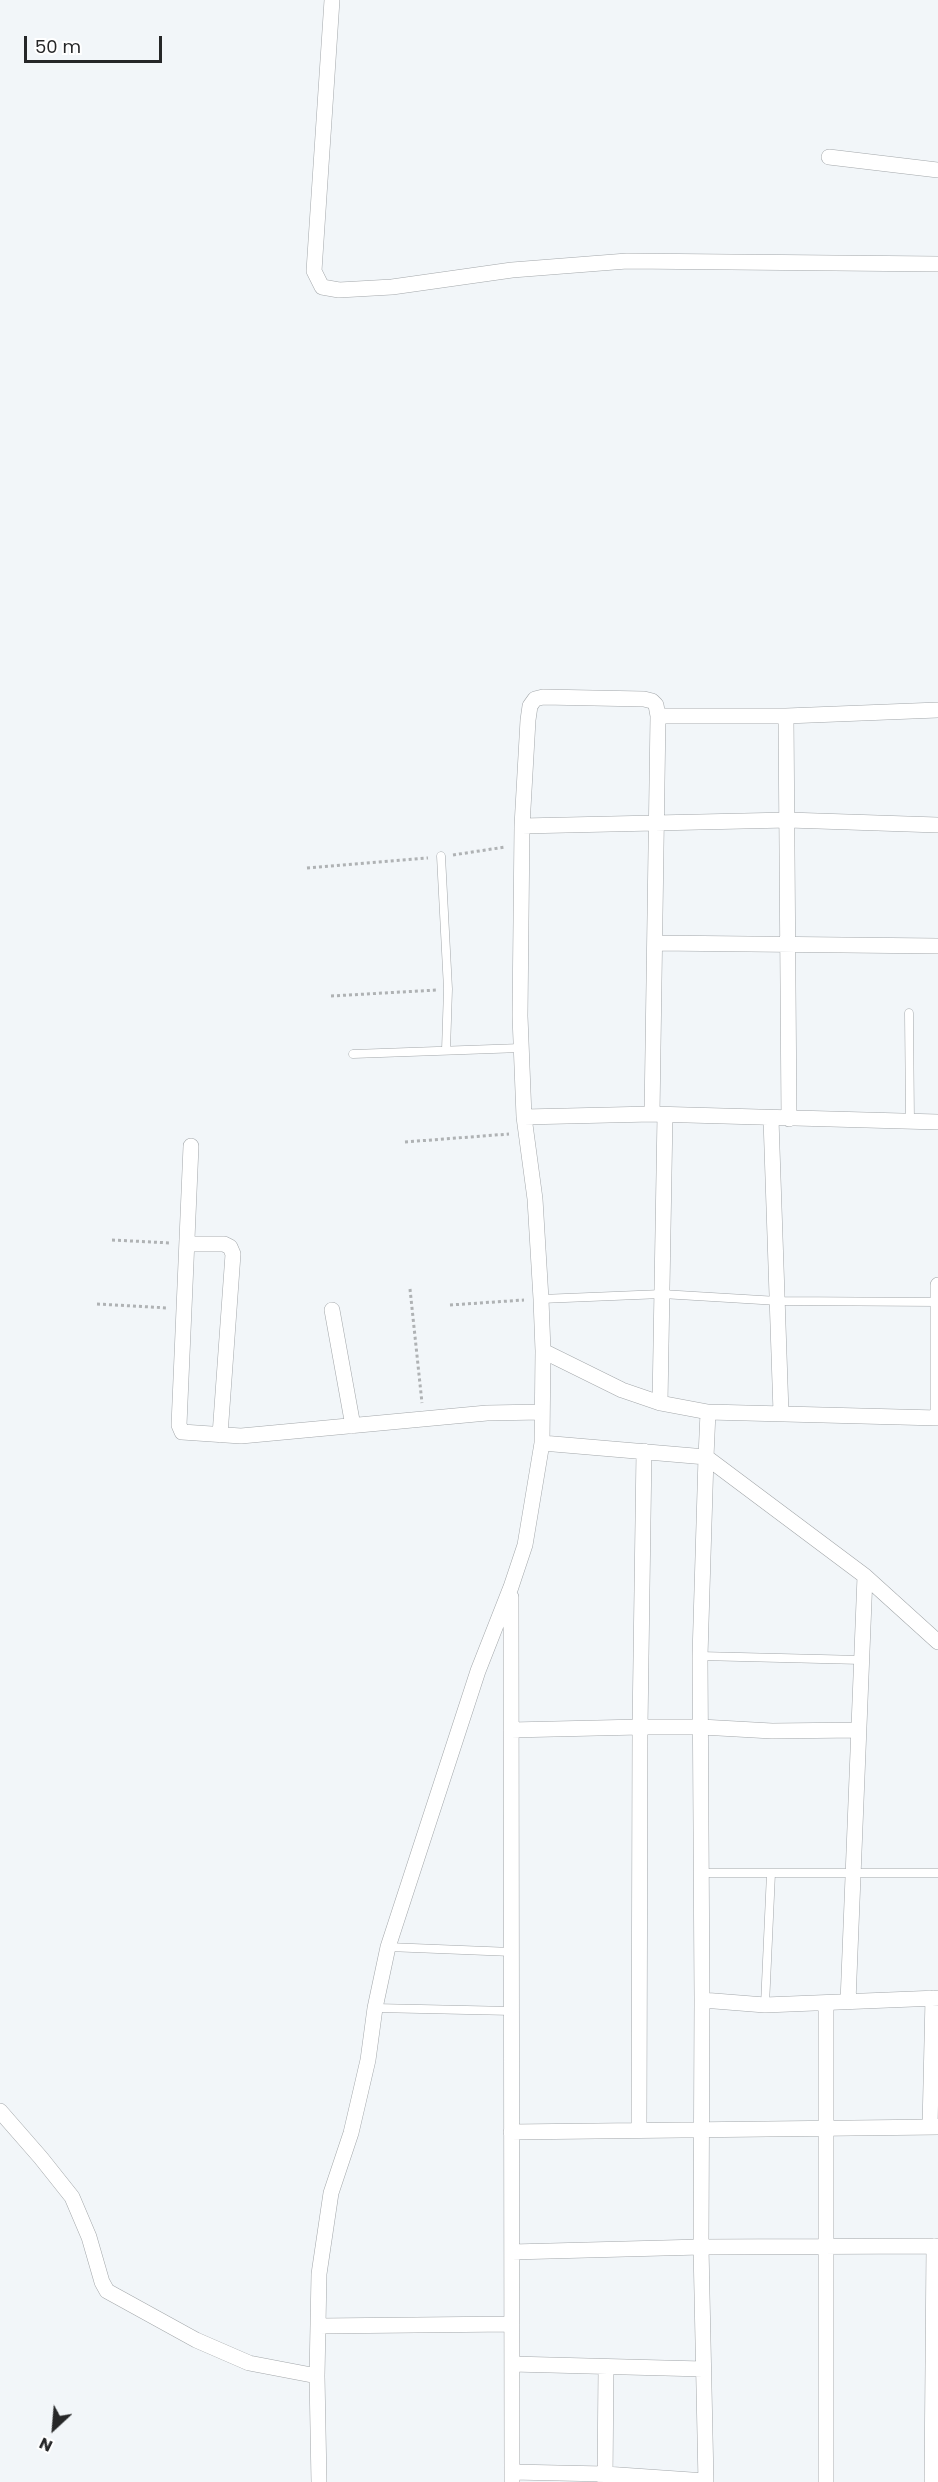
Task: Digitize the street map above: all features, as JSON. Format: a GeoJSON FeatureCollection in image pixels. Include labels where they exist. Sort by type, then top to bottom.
{"type":"FeatureCollection","features":[{"type":"Feature","properties":{"kind":"street"},"geometry":{"type":"LineString","coordinates":[[332,0],[314,271],[322,287],[339,290],[392,287],[512,270],[627,261],[938,264]]}},
{"type":"Feature","properties":{"kind":"street"},"geometry":{"type":"LineString","coordinates":[[829,157],[938,170]]}},
{"type":"Feature","properties":{"kind":"street"},"geometry":{"type":"LineString","coordinates":[[319,2482],[317,2376],[319,2274],[331,2193],[351,2133],[368,2060],[375,2008],[388,1947],[478,1671],[525,1545],[542,1443],[541,1299],[535,1199],[524,1116],[521,1048],[522,826],[528,720],[530,706],[535,699],[543,697],[644,699],[652,701],[658,716],[655,943],[662,1294],[660,1403]]}},
{"type":"Feature","properties":{"kind":"street"},"geometry":{"type":"LineString","coordinates":[[658,716],[786,716],[938,710]]}},
{"type":"Feature","properties":{"kind":"street"},"geometry":{"type":"LineString","coordinates":[[786,716],[789,1119]]}},
{"type":"Feature","properties":{"kind":"street"},"geometry":{"type":"LineString","coordinates":[[522,826],[655,825],[788,820],[938,825]]}},
{"type":"Feature","properties":{"kind":"street"},"geometry":{"type":"LineString","coordinates":[[655,943],[938,946]]}},
{"type":"Feature","properties":{"kind":"street"},"geometry":{"type":"LineString","coordinates":[[524,1116],[658,1115],[938,1122]]}},
{"type":"Feature","properties":{"kind":"street"},"geometry":{"type":"LineString","coordinates":[[771,1119],[781,1413]]}},
{"type":"Feature","properties":{"kind":"street"},"geometry":{"type":"LineString","coordinates":[[191,1146],[179,1425],[182,1432],[241,1436],[487,1413],[542,1412]]}},
{"type":"Feature","properties":{"kind":"street"},"geometry":{"type":"LineString","coordinates":[[187,1244],[224,1245],[230,1247],[233,1254],[220,1435]]}},
{"type":"Feature","properties":{"kind":"street"},"geometry":{"type":"LineString","coordinates":[[543,1351],[622,1390],[660,1403],[708,1412],[938,1418],[938,1285]]}},
{"type":"Feature","properties":{"kind":"street"},"geometry":{"type":"LineString","coordinates":[[332,1310],[353,1426]]}},
{"type":"Feature","properties":{"kind":"street"},"geometry":{"type":"LineString","coordinates":[[511,1587],[512,2477],[706,2481],[701,2247],[700,1656],[708,1412]]}},
{"type":"Feature","properties":{"kind":"street"},"geometry":{"type":"LineString","coordinates":[[542,1443],[706,1457],[865,1576],[938,1642]]}},
{"type":"Feature","properties":{"kind":"street"},"geometry":{"type":"LineString","coordinates":[[639,2130],[640,1727],[645,1451]]}},
{"type":"Feature","properties":{"kind":"street"},"geometry":{"type":"LineString","coordinates":[[848,2002],[865,1576]]}},
{"type":"Feature","properties":{"kind":"street"},"geometry":{"type":"LineString","coordinates":[[512,1730],[640,1727],[701,1727],[772,1731],[858,1730]]}},
{"type":"Feature","properties":{"kind":"street"},"geometry":{"type":"LineString","coordinates":[[512,2132],[934,2127],[936,1998],[765,2005],[702,2000]]}},
{"type":"Feature","properties":{"kind":"street"},"geometry":{"type":"LineString","coordinates":[[826,2004],[826,2482]]}},
{"type":"Feature","properties":{"kind":"street"},"geometry":{"type":"LineString","coordinates":[[0,2111],[72,2197],[89,2237],[102,2282],[107,2291],[196,2340],[249,2363],[317,2376]]}},
{"type":"Feature","properties":{"kind":"street"},"geometry":{"type":"LineString","coordinates":[[512,2252],[701,2247],[936,2246],[936,2368],[932,2482]]}},
{"type":"Feature","properties":{"kind":"street"},"geometry":{"type":"LineString","coordinates":[[319,2326],[512,2324]]}},
{"type":"Feature","properties":{"kind":"street"},"geometry":{"type":"LineString","coordinates":[[512,2364],[703,2369]]}},
{"type":"Feature","properties":{"kind":"street"},"geometry":{"type":"LineString","coordinates":[[605,2478],[606,2367]]}},
{"type":"Feature","properties":{"kind":"lane"},"geometry":{"type":"LineString","coordinates":[[441,856],[448,990],[446,1050]]}},
{"type":"Feature","properties":{"kind":"lane"},"geometry":{"type":"LineString","coordinates":[[909,1013],[910,1122]]}},
{"type":"Feature","properties":{"kind":"lane"},"geometry":{"type":"LineString","coordinates":[[353,1054],[521,1048]]}},
{"type":"Feature","properties":{"kind":"lane"},"geometry":{"type":"LineString","coordinates":[[541,1299],[662,1294],[778,1301],[938,1302]]}},
{"type":"Feature","properties":{"kind":"lane"},"geometry":{"type":"LineString","coordinates":[[700,1656],[861,1660]]}},
{"type":"Feature","properties":{"kind":"lane"},"geometry":{"type":"LineString","coordinates":[[701,1873],[938,1873]]}},
{"type":"Feature","properties":{"kind":"lane"},"geometry":{"type":"LineString","coordinates":[[765,2005],[771,1873]]}},
{"type":"Feature","properties":{"kind":"lane"},"geometry":{"type":"LineString","coordinates":[[388,1947],[512,1952]]}},
{"type":"Feature","properties":{"kind":"lane"},"geometry":{"type":"LineString","coordinates":[[375,2008],[512,2011]]}},
{"type":"Feature","properties":{"kind":"path"},"geometry":{"type":"LineString","coordinates":[[307,868],[441,856],[522,844]]}},
{"type":"Feature","properties":{"kind":"path"},"geometry":{"type":"LineString","coordinates":[[331,996],[448,990]]}},
{"type":"Feature","properties":{"kind":"path"},"geometry":{"type":"LineString","coordinates":[[405,1142],[526,1132]]}},
{"type":"Feature","properties":{"kind":"path"},"geometry":{"type":"LineString","coordinates":[[112,1240],[187,1244]]}},
{"type":"Feature","properties":{"kind":"path"},"geometry":{"type":"LineString","coordinates":[[410,1289],[423,1419]]}},
{"type":"Feature","properties":{"kind":"path"},"geometry":{"type":"LineString","coordinates":[[450,1305],[541,1299]]}},
{"type":"Feature","properties":{"kind":"path"},"geometry":{"type":"LineString","coordinates":[[97,1304],[184,1309]]}}]}
